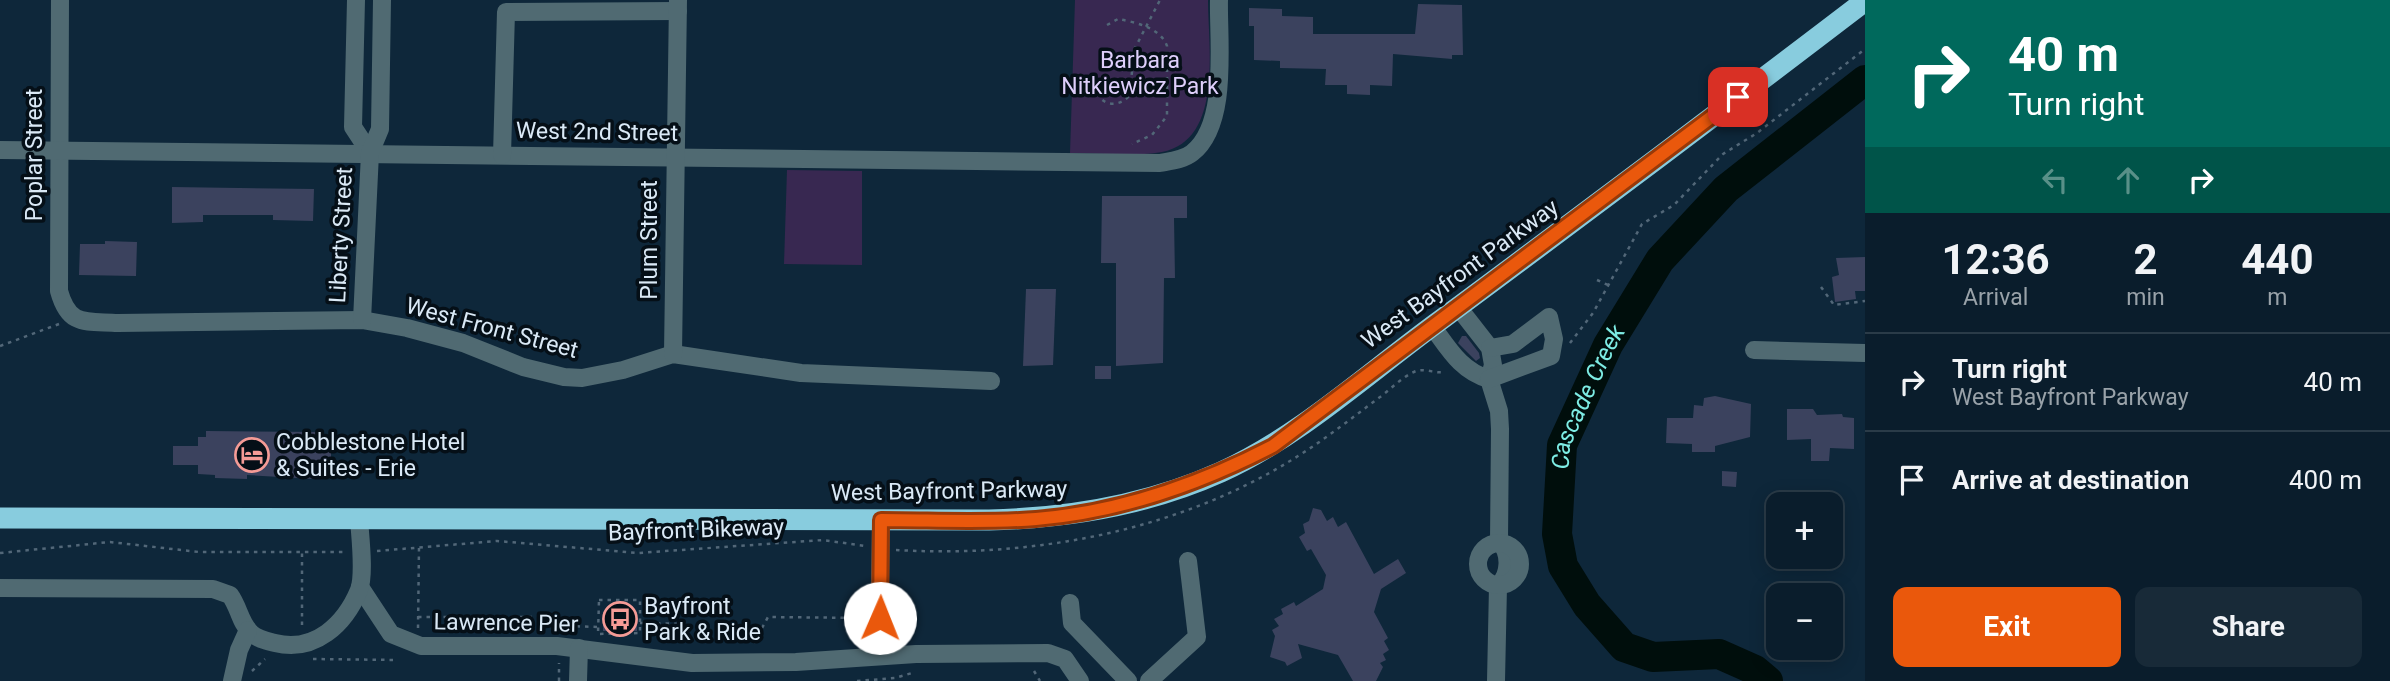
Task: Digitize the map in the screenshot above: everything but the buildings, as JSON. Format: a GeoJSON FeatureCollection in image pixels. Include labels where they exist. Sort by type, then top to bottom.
{"type":"FeatureCollection","features":[{"type":"Feature","properties":{"kind":"highway","name":"West Bayfront Parkway"},"geometry":{"type":"LineString","coordinates":[[0,518],[989,520],[1065,516],[1133,502],[1200,481],[1273,446],[1865,1]]}},
{"type":"Feature","properties":{"kind":"street","name":"Poplar Street"},"geometry":{"type":"LineString","coordinates":[[60,0],[57,150],[59,291],[68,313]]}},
{"type":"Feature","properties":{"kind":"street","name":"Liberty Street"},"geometry":{"type":"LineString","coordinates":[[356,0],[353,127],[370,153]]}},
{"type":"Feature","properties":{"kind":"street","name":"Liberty Street"},"geometry":{"type":"LineString","coordinates":[[362,320],[370,153],[380,128],[383,0]]}},
{"type":"Feature","properties":{"kind":"street","name":"West 2nd Street"},"geometry":{"type":"LineString","coordinates":[[0,150],[1169,162],[1192,153],[1202,141],[1216,109],[1219,0]]}},
{"type":"Feature","properties":{"kind":"street"},"geometry":{"type":"LineString","coordinates":[[502,155],[506,6],[678,5]]}},
{"type":"Feature","properties":{"kind":"street","name":"Plum Street"},"geometry":{"type":"LineString","coordinates":[[673,354],[678,5]]}},
{"type":"Feature","properties":{"kind":"street"},"geometry":{"type":"LineString","coordinates":[[1458,307],[1514,368]]}},
{"type":"Feature","properties":{"kind":"street","name":"West Front Street"},"geometry":{"type":"LineString","coordinates":[[68,313],[84,321],[118,323],[362,320],[407,328],[463,343],[523,367],[564,377],[582,378],[613,372],[673,354],[801,373],[991,381]]}},
{"type":"Feature","properties":{"kind":"street"},"geometry":{"type":"LineString","coordinates":[[1432,326],[1461,365],[1471,374],[1489,379],[1514,368],[1539,363],[1551,356],[1555,340],[1549,317],[1498,348],[1489,379],[1499,411],[1500,429],[1499,541],[1491,551],[1490,576],[1498,592],[1496,681]]}},
{"type":"Feature","properties":{"kind":"street"},"geometry":{"type":"LineString","coordinates":[[1754,350],[1865,353]]}},
{"type":"Feature","properties":{"kind":"street"},"geometry":{"type":"LineString","coordinates":[[0,588],[213,589],[230,595],[248,630],[275,643],[311,643],[332,629],[360,587],[359,519]]}},
{"type":"Feature","properties":{"kind":"street"},"geometry":{"type":"LineString","coordinates":[[879,655],[881,520]]}},
{"type":"Feature","properties":{"kind":"street"},"geometry":{"type":"LineString","coordinates":[[1498,592],[1511,582],[1520,570],[1514,550],[1499,541]]}},
{"type":"Feature","properties":{"kind":"street"},"geometry":{"type":"LineString","coordinates":[[1149,681],[1197,637],[1188,561]]}},
{"type":"Feature","properties":{"kind":"street","name":"Lawrence Pier"},"geometry":{"type":"LineString","coordinates":[[360,587],[384,627],[410,644],[579,648],[692,663],[796,662],[879,655],[1048,653],[1058,654],[1069,664]]}},
{"type":"Feature","properties":{"kind":"street"},"geometry":{"type":"LineString","coordinates":[[1070,603],[1072,623],[1128,681]]}},
{"type":"Feature","properties":{"kind":"street"},"geometry":{"type":"LineString","coordinates":[[232,681],[239,650],[248,630]]}},
{"type":"Feature","properties":{"kind":"street"},"geometry":{"type":"LineString","coordinates":[[1080,681],[1069,664],[1091,642]]}},
{"type":"Feature","properties":{"kind":"street"},"geometry":{"type":"LineString","coordinates":[[578,681],[579,648]]}},
{"type":"Feature","properties":{"kind":"path"},"geometry":{"type":"LineString","coordinates":[[1095,85],[1098,96],[1109,104],[1119,104],[1129,96],[1135,48],[1160,0]]}},
{"type":"Feature","properties":{"kind":"path"},"geometry":{"type":"LineString","coordinates":[[1107,24],[1118,19],[1144,27],[1162,37],[1167,46],[1167,111],[1159,129],[1149,137],[1132,143],[1131,148]]}},
{"type":"Feature","properties":{"kind":"path"},"geometry":{"type":"LineString","coordinates":[[1551,356],[1567,346],[1578,334],[1642,224],[1674,205],[1723,154],[1757,133],[1865,49]]}},
{"type":"Feature","properties":{"kind":"path"},"geometry":{"type":"LineString","coordinates":[[1597,280],[1608,285]]}},
{"type":"Feature","properties":{"kind":"path"},"geometry":{"type":"LineString","coordinates":[[1821,287],[1834,305],[1864,301],[1865,307]]}},
{"type":"Feature","properties":{"kind":"path"},"geometry":{"type":"LineString","coordinates":[[0,346],[68,313]]}},
{"type":"Feature","properties":{"kind":"path","name":"Bayfront Bikeway"},"geometry":{"type":"LineString","coordinates":[[383,551],[523,541],[614,552],[653,552],[823,540],[882,549],[932,552],[1012,547]]}},
{"type":"Feature","properties":{"kind":"path"},"geometry":{"type":"LineString","coordinates":[[0,553],[110,542],[199,552],[337,552]]}},
{"type":"Feature","properties":{"kind":"path"},"geometry":{"type":"LineString","coordinates":[[418,631],[419,547]]}},
{"type":"Feature","properties":{"kind":"path"},"geometry":{"type":"LineString","coordinates":[[302,632],[303,552]]}},
{"type":"Feature","properties":{"kind":"path"},"geometry":{"type":"LineString","coordinates":[[599,600],[640,600],[640,633],[598,634],[598,627],[599,600]]}},
{"type":"Feature","properties":{"kind":"path"},"geometry":{"type":"LineString","coordinates":[[754,643],[768,617],[865,618],[867,613]]}},
{"type":"Feature","properties":{"kind":"path"},"geometry":{"type":"LineString","coordinates":[[418,617],[542,617],[542,632]]}},
{"type":"Feature","properties":{"kind":"path"},"geometry":{"type":"LineString","coordinates":[[484,617],[484,625]]}},
{"type":"Feature","properties":{"kind":"path"},"geometry":{"type":"LineString","coordinates":[[899,619],[899,635]]}},
{"type":"Feature","properties":{"kind":"path"},"geometry":{"type":"LineString","coordinates":[[640,623],[690,624]]}},
{"type":"Feature","properties":{"kind":"path"},"geometry":{"type":"LineString","coordinates":[[666,624],[667,643]]}},
{"type":"Feature","properties":{"kind":"path"},"geometry":{"type":"LineString","coordinates":[[568,626],[598,627]]}},
{"type":"Feature","properties":{"kind":"path"},"geometry":{"type":"LineString","coordinates":[[250,677],[257,663],[267,659]]}},
{"type":"Feature","properties":{"kind":"path"},"geometry":{"type":"LineString","coordinates":[[302,659],[395,660]]}},
{"type":"Feature","properties":{"kind":"path"},"geometry":{"type":"LineString","coordinates":[[1034,671],[1040,681]]}},
{"type":"Feature","properties":{"kind":"path"},"geometry":{"type":"LineString","coordinates":[[856,681],[895,678],[913,672]]}},
{"type":"Feature","properties":{"kind":"green space","name":"Barbara Nitkiewicz Park"},"geometry":{"type":"Polygon","coordinates":[[[1075,0],[1208,0],[1208,89],[1204,111],[1195,130],[1182,144],[1162,152],[1128,155],[1070,153],[1075,0]]]}},
{"type":"Feature","properties":{"kind":"green space"},"geometry":{"type":"Polygon","coordinates":[[[787,170],[862,171],[862,265],[784,264],[787,170]]]}},
{"type":"Feature","properties":{"kind":"waterway","name":"Cascade Creek"},"geometry":{"type":"LineString","coordinates":[[1768,681],[1755,670],[1719,654],[1653,657],[1624,647],[1587,605],[1563,566],[1557,534],[1562,445],[1608,345],[1660,260],[1726,189],[1865,80]]}},
{"type":"Feature","properties":{"kind":"place","name":"Cobblestone Hotel & Suites - Erie"},"geometry":{"type":"Point","coordinates":[252,455]}},
{"type":"Feature","properties":{"kind":"place","name":"Bayfront Park & Ride"},"geometry":{"type":"Point","coordinates":[620,619]}},
{"type":"Feature","properties":{"kind":"route"},"geometry":{"type":"LineString","coordinates":[[880,618],[881,520],[1033,519],[1097,511],[1200,481],[1273,446],[1738,97]]}}]}
